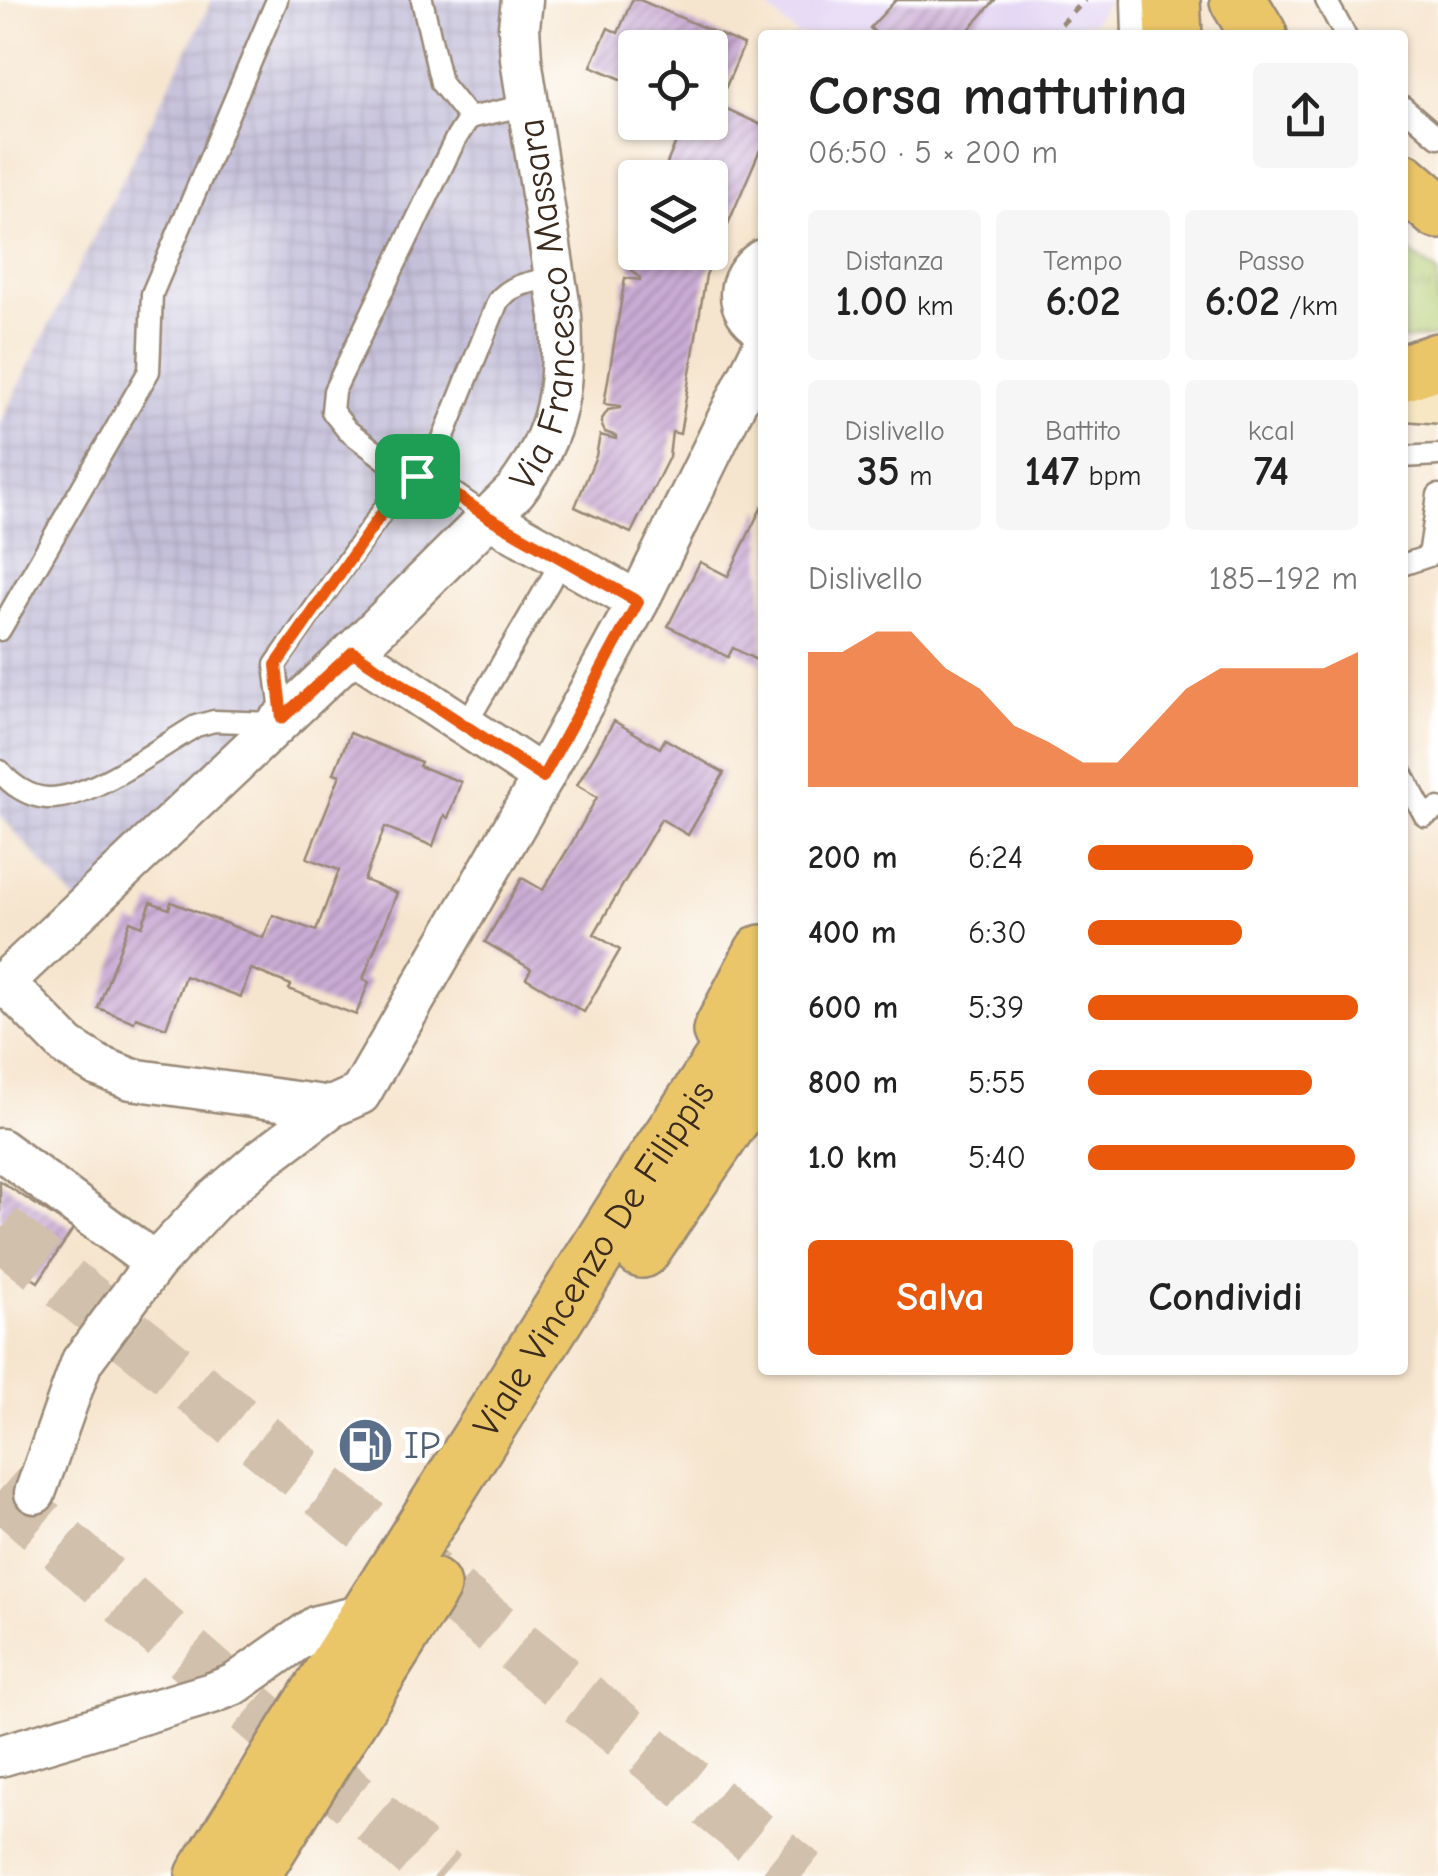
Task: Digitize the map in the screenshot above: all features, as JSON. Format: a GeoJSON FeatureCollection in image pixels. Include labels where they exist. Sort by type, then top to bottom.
{"type":"FeatureCollection","features":[{"type":"Feature","properties":{"kind":"main road"},"geometry":{"type":"LineString","coordinates":[[1172,0],[1174,30]]}},
{"type":"Feature","properties":{"kind":"main road"},"geometry":{"type":"LineString","coordinates":[[1238,0],[1256,30]]}},
{"type":"Feature","properties":{"kind":"main road"},"geometry":{"type":"LineString","coordinates":[[1408,185],[1438,212]]}},
{"type":"Feature","properties":{"kind":"main road"},"geometry":{"type":"LineString","coordinates":[[1408,215],[1438,232]]}},
{"type":"Feature","properties":{"kind":"main road"},"geometry":{"type":"LineString","coordinates":[[1408,370],[1438,361]]}},
{"type":"Feature","properties":{"kind":"main road"},"geometry":{"type":"LineString","coordinates":[[1408,392],[1438,395]]}},
{"type":"Feature","properties":{"kind":"main road"},"geometry":{"type":"LineString","coordinates":[[656,1194],[758,961]]}},
{"type":"Feature","properties":{"kind":"main road","name":"Viale Vincenzo De Filippis"},"geometry":{"type":"LineString","coordinates":[[204,1876],[369,1614],[656,1194],[758,1008]]}},
{"type":"Feature","properties":{"kind":"main road","name":"Viale Vincenzo De Filippis"},"geometry":{"type":"LineString","coordinates":[[251,1876],[758,1028]]}},
{"type":"Feature","properties":{"kind":"main road","name":"Viale Vincenzo De Filippis"},"geometry":{"type":"LineString","coordinates":[[656,1194],[758,1079]]}},
{"type":"Feature","properties":{"kind":"street","name":"Via Francesco Massara"},"geometry":{"type":"LineString","coordinates":[[2,984],[353,652],[516,490],[544,446],[562,384],[563,352],[518,27],[522,0]]}},
{"type":"Feature","properties":{"kind":"street"},"geometry":{"type":"LineString","coordinates":[[1142,0],[1143,30]]}},
{"type":"Feature","properties":{"kind":"street"},"geometry":{"type":"LineString","coordinates":[[758,263],[741,288],[746,312],[758,325]]}},
{"type":"Feature","properties":{"kind":"street"},"geometry":{"type":"LineString","coordinates":[[35,1493],[82,1361],[155,1263],[212,1202],[262,1159],[331,1108],[360,1094],[543,777],[638,602],[758,357]]}},
{"type":"Feature","properties":{"kind":"street"},"geometry":{"type":"LineString","coordinates":[[488,517],[638,602]]}},
{"type":"Feature","properties":{"kind":"street"},"geometry":{"type":"LineString","coordinates":[[353,652],[543,777]]}},
{"type":"Feature","properties":{"kind":"street"},"geometry":{"type":"LineString","coordinates":[[2,984],[68,1046],[114,1073],[131,1079],[331,1108]]}},
{"type":"Feature","properties":{"kind":"street"},"geometry":{"type":"LineString","coordinates":[[0,1150],[155,1263]]}},
{"type":"Feature","properties":{"kind":"street"},"geometry":{"type":"LineString","coordinates":[[0,1756],[212,1694],[246,1676],[317,1626],[369,1614]]}},
{"type":"Feature","properties":{"kind":"lane"},"geometry":{"type":"LineString","coordinates":[[0,630],[149,372],[152,294],[277,0]]}},
{"type":"Feature","properties":{"kind":"lane"},"geometry":{"type":"LineString","coordinates":[[422,0],[441,83],[469,118]]}},
{"type":"Feature","properties":{"kind":"lane"},"geometry":{"type":"LineString","coordinates":[[1326,0],[1342,30]]}},
{"type":"Feature","properties":{"kind":"lane"},"geometry":{"type":"LineString","coordinates":[[488,517],[445,488],[393,465],[347,430],[332,412],[331,401],[454,140],[469,118],[528,105]]}},
{"type":"Feature","properties":{"kind":"lane"},"geometry":{"type":"LineString","coordinates":[[1408,111],[1438,137]]}},
{"type":"Feature","properties":{"kind":"lane"},"geometry":{"type":"LineString","coordinates":[[0,772],[22,790],[46,798],[71,794],[97,786],[196,726],[214,721],[279,721],[276,665],[398,490],[432,466],[498,301],[516,286],[555,277]]}},
{"type":"Feature","properties":{"kind":"lane"},"geometry":{"type":"LineString","coordinates":[[1408,457],[1438,455]]}},
{"type":"Feature","properties":{"kind":"lane"},"geometry":{"type":"LineString","coordinates":[[1408,564],[1433,558],[1438,496]]}},
{"type":"Feature","properties":{"kind":"lane"},"geometry":{"type":"LineString","coordinates":[[465,726],[563,560]]}},
{"type":"Feature","properties":{"kind":"lane"},"geometry":{"type":"LineString","coordinates":[[1408,785],[1424,816],[1438,808]]}},
{"type":"Feature","properties":{"kind":"path"},"geometry":{"type":"LineString","coordinates":[[1055,30],[1085,0]]}},
{"type":"Feature","properties":{"kind":"shaded area"},"geometry":{"type":"Polygon","coordinates":[[[212,0],[526,0],[549,446],[85,912],[0,815],[0,424],[212,0]]]}},
{"type":"Feature","properties":{"kind":"shaded area"},"geometry":{"type":"Polygon","coordinates":[[[760,0],[1108,0],[1094,22],[1058,30],[792,30],[760,0]]]}},
{"type":"Feature","properties":{"kind":"green space"},"geometry":{"type":"Polygon","coordinates":[[[1408,251],[1438,273],[1438,336],[1408,339],[1408,251]]]}},
{"type":"Feature","properties":{"kind":"building"},"geometry":{"type":"Polygon","coordinates":[[[632,0],[709,30],[619,30],[632,0]]]}},
{"type":"Feature","properties":{"kind":"building"},"geometry":{"type":"Polygon","coordinates":[[[896,0],[995,0],[968,30],[870,28],[896,0]]]}},
{"type":"Feature","properties":{"kind":"building"},"geometry":{"type":"Polygon","coordinates":[[[608,28],[618,33],[618,78],[591,66],[608,28]]]}},
{"type":"Feature","properties":{"kind":"building"},"geometry":{"type":"Polygon","coordinates":[[[728,38],[744,45],[728,82],[728,38]]]}},
{"type":"Feature","properties":{"kind":"building"},"geometry":{"type":"Polygon","coordinates":[[[728,110],[758,123],[758,154],[728,224],[728,160],[668,160],[677,140],[728,140],[728,110]]]}},
{"type":"Feature","properties":{"kind":"building"},"geometry":{"type":"Polygon","coordinates":[[[632,270],[708,270],[680,434],[672,432],[669,457],[631,533],[575,507],[596,456],[600,435],[616,439],[605,432],[602,419],[608,410],[620,406],[604,404],[625,278],[640,278],[632,270]]]}},
{"type":"Feature","properties":{"kind":"building"},"geometry":{"type":"Polygon","coordinates":[[[758,514],[758,661],[733,648],[728,657],[668,626],[700,562],[728,576],[758,514]]]}},
{"type":"Feature","properties":{"kind":"building"},"geometry":{"type":"Polygon","coordinates":[[[614,721],[660,748],[665,739],[724,773],[688,835],[661,819],[594,934],[620,950],[584,1012],[526,978],[531,969],[485,942],[522,878],[543,890],[571,844],[597,797],[577,785],[614,721]]]}},
{"type":"Feature","properties":{"kind":"building"},"geometry":{"type":"Polygon","coordinates":[[[350,733],[461,782],[433,846],[385,827],[364,880],[397,893],[363,979],[369,982],[356,1015],[289,989],[291,985],[251,969],[241,997],[185,976],[166,1028],[136,1017],[134,1022],[98,1008],[130,921],[142,926],[151,902],[169,909],[171,902],[263,938],[273,915],[316,931],[339,870],[307,858],[340,775],[334,773],[350,733]]]}},
{"type":"Feature","properties":{"kind":"building"},"geometry":{"type":"Polygon","coordinates":[[[0,1181],[73,1229],[38,1282],[0,1257],[0,1181]]]}},
{"type":"Feature","properties":{"kind":"tunnel"},"geometry":{"type":"LineString","coordinates":[[0,1231],[803,1876]]}},
{"type":"Feature","properties":{"kind":"tunnel"},"geometry":{"type":"LineString","coordinates":[[0,1490],[442,1876]]}},
{"type":"Feature","properties":{"kind":"place","name":"IP"},"geometry":{"type":"Point","coordinates":[365,1446]}},
{"type":"Feature","properties":{"kind":"route"},"geometry":{"type":"LineString","coordinates":[[417,476],[445,488],[488,517],[638,602],[543,777],[353,652],[282,718],[276,665],[398,490],[417,476]]}}]}
